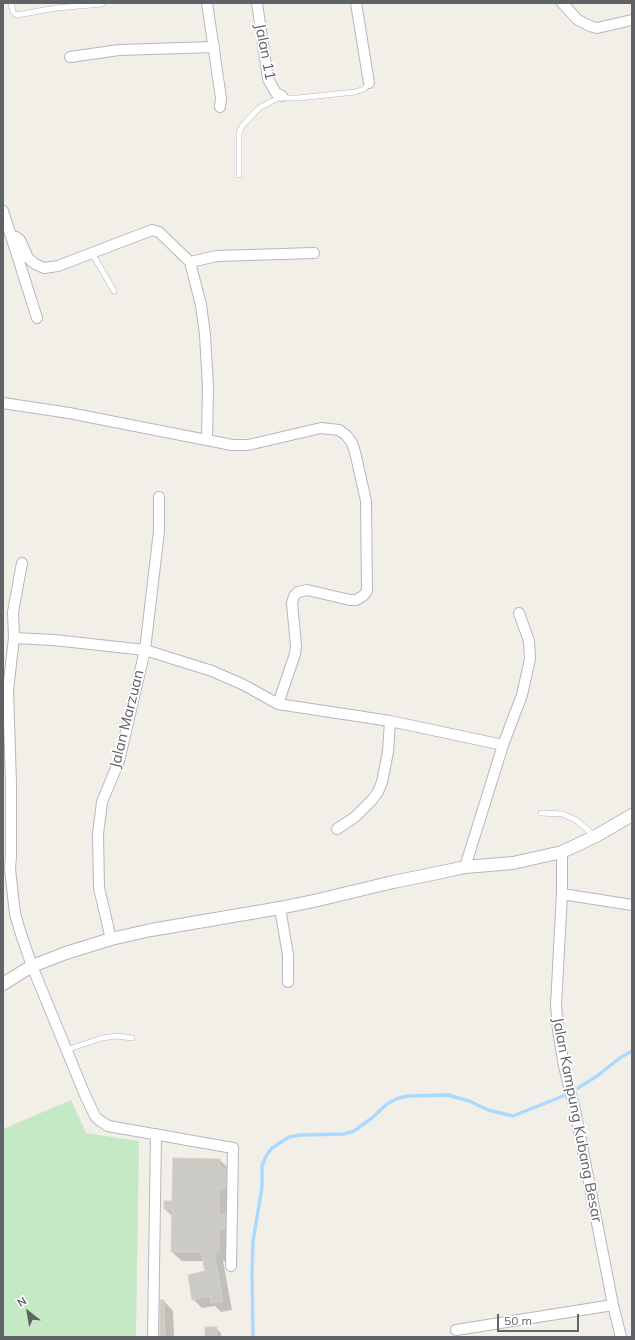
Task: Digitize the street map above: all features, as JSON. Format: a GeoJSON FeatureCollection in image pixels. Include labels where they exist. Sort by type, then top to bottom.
{"type":"FeatureCollection","features":[{"type":"Feature","properties":{"kind":"street"},"geometry":{"type":"LineString","coordinates":[[207,3],[222,98],[220,107]]}},
{"type":"Feature","properties":{"kind":"street","name":"Jalan 11"},"geometry":{"type":"LineString","coordinates":[[257,3],[268,79],[276,93],[282,96]]}},
{"type":"Feature","properties":{"kind":"street"},"geometry":{"type":"LineString","coordinates":[[356,3],[369,83]]}},
{"type":"Feature","properties":{"kind":"street"},"geometry":{"type":"LineString","coordinates":[[562,3],[578,20],[596,28],[632,20]]}},
{"type":"Feature","properties":{"kind":"street"},"geometry":{"type":"LineString","coordinates":[[70,57],[119,50],[214,47]]}},
{"type":"Feature","properties":{"kind":"street"},"geometry":{"type":"LineString","coordinates":[[3,211],[5,226],[11,236],[37,318]]}},
{"type":"Feature","properties":{"kind":"street"},"geometry":{"type":"LineString","coordinates":[[11,236],[20,240],[28,258],[35,264],[44,268],[58,266],[152,230],[159,232],[190,262],[201,305],[205,335],[208,387],[207,439]]}},
{"type":"Feature","properties":{"kind":"street"},"geometry":{"type":"LineString","coordinates":[[190,262],[217,256],[314,253]]}},
{"type":"Feature","properties":{"kind":"street"},"geometry":{"type":"LineString","coordinates":[[3,403],[40,407],[232,445],[248,445],[321,428],[339,430],[346,435],[355,452],[366,501],[367,591],[363,596],[356,600],[307,590],[298,592],[294,596],[292,603],[296,646],[295,654],[278,704]]}},
{"type":"Feature","properties":{"kind":"street","name":"Jalan Marzuan"},"geometry":{"type":"LineString","coordinates":[[111,939],[99,888],[98,834],[102,802],[119,761],[145,650],[159,530],[159,496]]}},
{"type":"Feature","properties":{"kind":"street"},"geometry":{"type":"LineString","coordinates":[[22,563],[13,612],[14,638],[8,690],[11,856],[6,870],[16,914],[32,966],[95,1116],[108,1126],[233,1148],[231,1266]]}},
{"type":"Feature","properties":{"kind":"street"},"geometry":{"type":"LineString","coordinates":[[465,867],[504,744],[522,695],[530,659],[529,641],[520,613]]}},
{"type":"Feature","properties":{"kind":"street"},"geometry":{"type":"LineString","coordinates":[[14,638],[54,640],[145,650],[212,671],[244,685],[278,704],[390,721],[504,744]]}},
{"type":"Feature","properties":{"kind":"street"},"geometry":{"type":"LineString","coordinates":[[337,829],[355,817],[378,792],[382,782],[386,760],[390,721]]}},
{"type":"Feature","properties":{"kind":"street"},"geometry":{"type":"LineString","coordinates":[[3,984],[32,966],[66,953],[111,939],[151,930],[280,908],[465,867],[513,863],[562,852],[596,836],[632,815]]}},
{"type":"Feature","properties":{"kind":"street","name":"Jalan Kampung Kubang Besar"},"geometry":{"type":"LineString","coordinates":[[562,852],[562,894],[556,1005],[558,1030],[613,1305],[621,1337]]}},
{"type":"Feature","properties":{"kind":"street"},"geometry":{"type":"LineString","coordinates":[[562,894],[632,905]]}},
{"type":"Feature","properties":{"kind":"street"},"geometry":{"type":"LineString","coordinates":[[280,908],[288,955],[288,982]]}},
{"type":"Feature","properties":{"kind":"street"},"geometry":{"type":"LineString","coordinates":[[153,1337],[156,1134]]}},
{"type":"Feature","properties":{"kind":"street"},"geometry":{"type":"LineString","coordinates":[[456,1330],[613,1305]]}},
{"type":"Feature","properties":{"kind":"lane"},"geometry":{"type":"LineString","coordinates":[[11,3],[13,12],[17,15],[56,8],[102,3]]}},
{"type":"Feature","properties":{"kind":"lane"},"geometry":{"type":"LineString","coordinates":[[240,175],[238,140],[242,126],[259,108],[282,96],[287,98],[298,98],[355,92],[364,89],[369,83]]}},
{"type":"Feature","properties":{"kind":"lane"},"geometry":{"type":"LineString","coordinates":[[92,253],[114,291]]}},
{"type":"Feature","properties":{"kind":"lane"},"geometry":{"type":"LineString","coordinates":[[541,813],[564,814],[576,820],[596,836]]}},
{"type":"Feature","properties":{"kind":"lane"},"geometry":{"type":"LineString","coordinates":[[66,1050],[102,1038],[117,1036],[132,1038]]}},
{"type":"Feature","properties":{"kind":"green space"},"geometry":{"type":"Polygon","coordinates":[[[71,1100],[86,1133],[139,1141],[136,1337],[3,1337],[3,1129],[71,1100]]]}},
{"type":"Feature","properties":{"kind":"building"},"geometry":{"type":"Polygon","coordinates":[[[173,1158],[220,1159],[220,1168],[226,1168],[226,1188],[219,1188],[219,1214],[225,1214],[225,1229],[219,1229],[219,1252],[214,1252],[223,1301],[211,1303],[210,1296],[192,1300],[188,1275],[205,1271],[201,1252],[171,1252],[172,1209],[164,1209],[164,1201],[172,1201],[173,1158]]]}},
{"type":"Feature","properties":{"kind":"building"},"geometry":{"type":"Polygon","coordinates":[[[160,1300],[164,1300],[165,1337],[160,1337],[160,1300]]]}},
{"type":"Feature","properties":{"kind":"building"},"geometry":{"type":"Polygon","coordinates":[[[205,1327],[217,1327],[216,1337],[205,1337],[205,1327]]]}},
{"type":"Feature","properties":{"kind":"waterway"},"geometry":{"type":"LineString","coordinates":[[578,1088],[597,1076],[621,1057],[632,1051]]}},
{"type":"Feature","properties":{"kind":"waterway"},"geometry":{"type":"LineString","coordinates":[[253,1337],[253,1241],[262,1187],[262,1166],[266,1156],[272,1148],[289,1137],[300,1135],[343,1134],[354,1131],[372,1118],[387,1104],[396,1099],[407,1096],[448,1095],[469,1101],[488,1110],[513,1116],[563,1096]]}}]}
